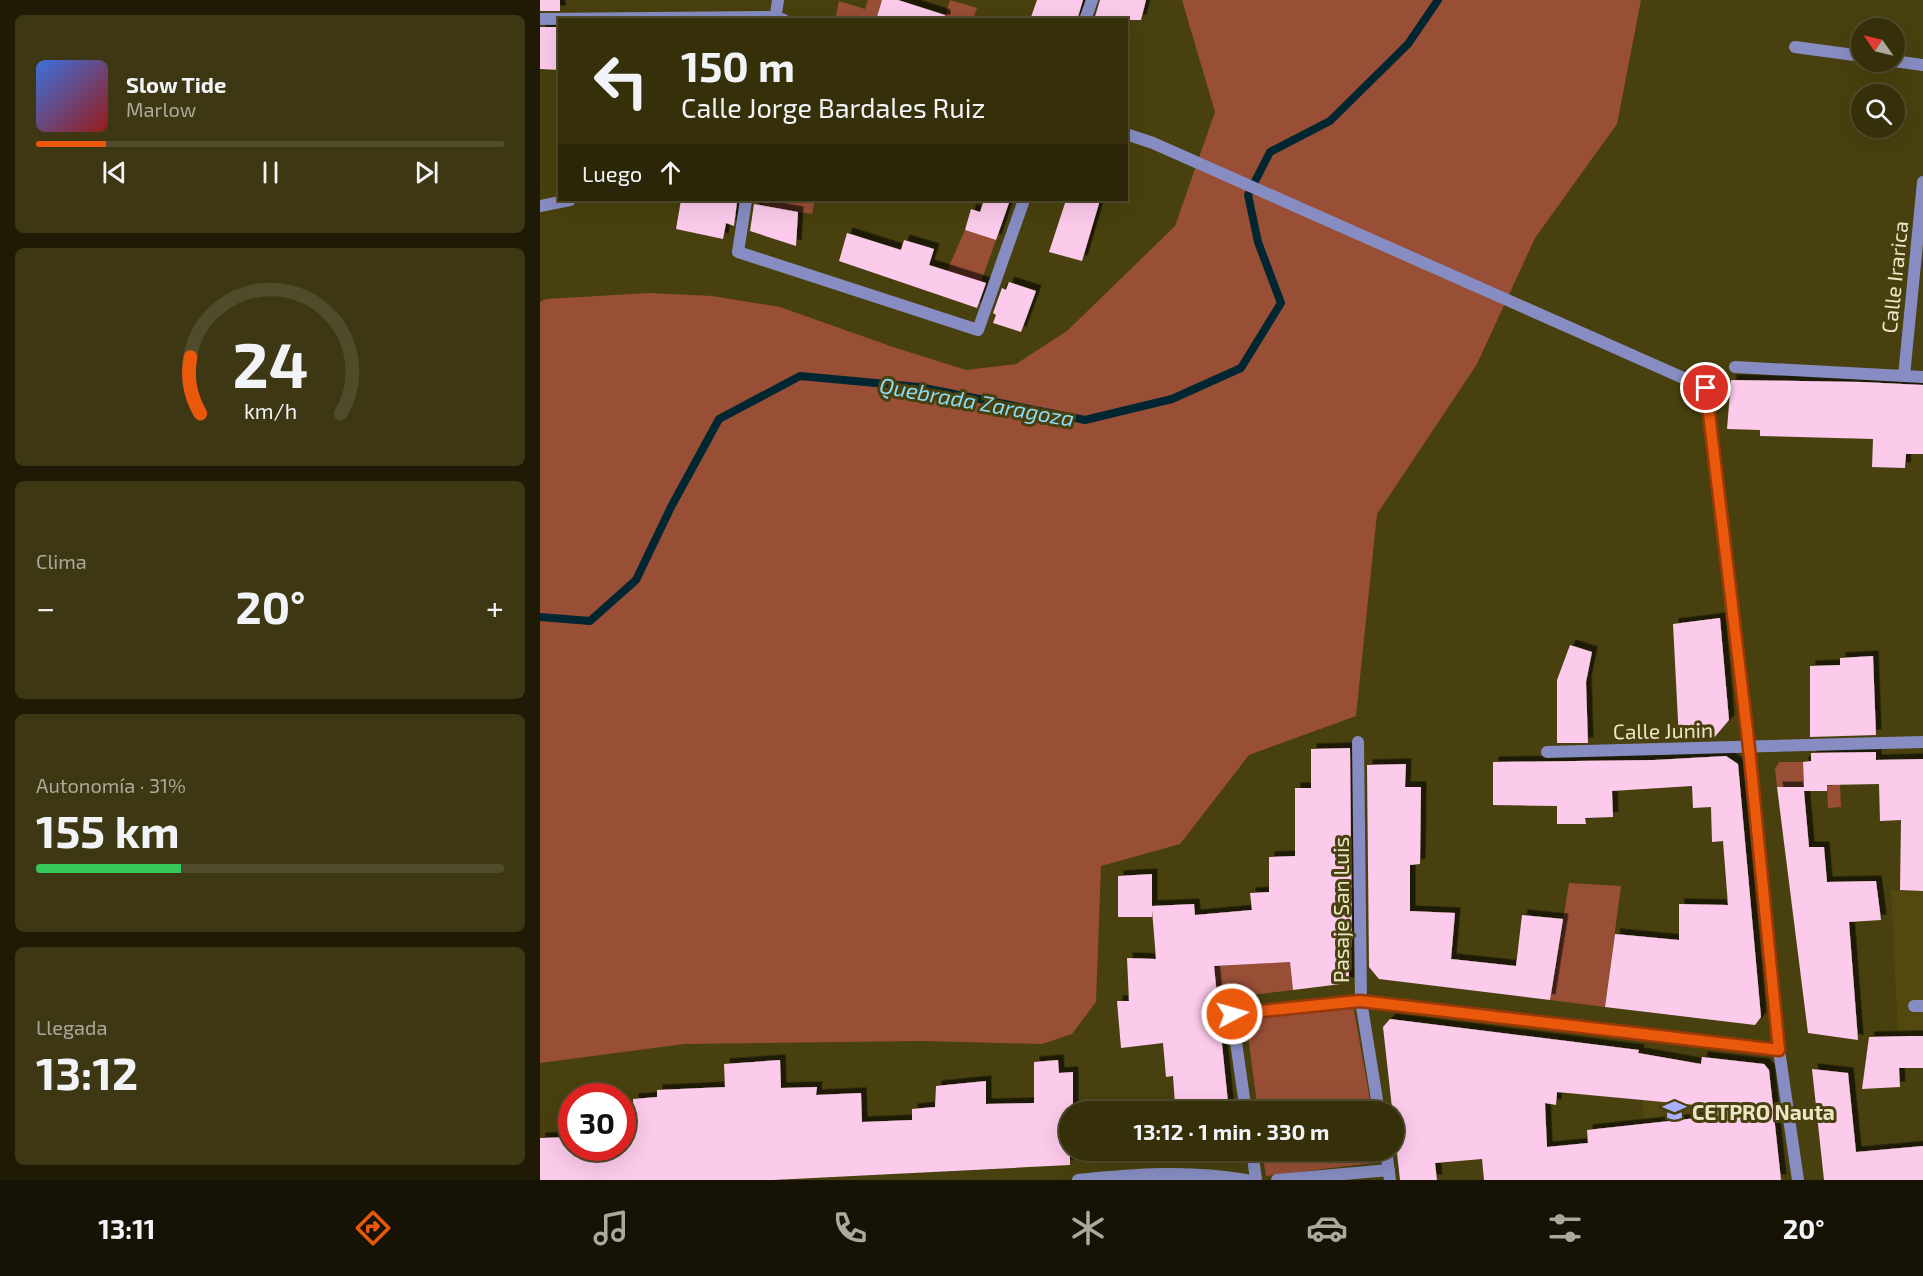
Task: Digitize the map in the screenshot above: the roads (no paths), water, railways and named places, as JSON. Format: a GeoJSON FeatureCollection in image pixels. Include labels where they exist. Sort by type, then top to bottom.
{"type":"FeatureCollection","features":[{"type":"Feature","properties":{"kind":"street"},"geometry":{"type":"LineString","coordinates":[[778,0],[778,18]]}},
{"type":"Feature","properties":{"kind":"street"},"geometry":{"type":"LineString","coordinates":[[1086,18],[1092,0]]}},
{"type":"Feature","properties":{"kind":"street"},"geometry":{"type":"LineString","coordinates":[[540,19],[558,19]]}},
{"type":"Feature","properties":{"kind":"street"},"geometry":{"type":"LineString","coordinates":[[1795,47],[1851,55]]}},
{"type":"Feature","properties":{"kind":"street"},"geometry":{"type":"LineString","coordinates":[[1905,63],[1923,65]]}},
{"type":"Feature","properties":{"kind":"street"},"geometry":{"type":"LineString","coordinates":[[1128,135],[1153,143],[1706,388],[1749,748],[1779,1050],[1798,1180]]}},
{"type":"Feature","properties":{"kind":"street","name":"Calle Irarica"},"geometry":{"type":"LineString","coordinates":[[1904,376],[1923,182]]}},
{"type":"Feature","properties":{"kind":"street"},"geometry":{"type":"LineString","coordinates":[[540,206],[565,201]]}},
{"type":"Feature","properties":{"kind":"street"},"geometry":{"type":"LineString","coordinates":[[746,201],[738,252],[978,330],[1024,201]]}},
{"type":"Feature","properties":{"kind":"street"},"geometry":{"type":"LineString","coordinates":[[1735,367],[1923,376]]}},
{"type":"Feature","properties":{"kind":"street","name":"Pasaje San Luis"},"geometry":{"type":"LineString","coordinates":[[1358,742],[1360,1001],[1377,1101]]}},
{"type":"Feature","properties":{"kind":"street","name":"Calle Junin"},"geometry":{"type":"LineString","coordinates":[[1547,752],[1923,742]]}},
{"type":"Feature","properties":{"kind":"street"},"geometry":{"type":"LineString","coordinates":[[1244,1101],[1232,1014],[1360,1001],[1779,1050]]}},
{"type":"Feature","properties":{"kind":"street"},"geometry":{"type":"LineString","coordinates":[[1253,1161],[1256,1180]]}},
{"type":"Feature","properties":{"kind":"street"},"geometry":{"type":"LineString","coordinates":[[1078,1180],[1167,1173],[1213,1174],[1246,1180]]}},
{"type":"Feature","properties":{"kind":"street"},"geometry":{"type":"LineString","coordinates":[[1277,1180],[1390,1175]]}},
{"type":"Feature","properties":{"kind":"waterway","name":"Quebrada Zaragoza"},"geometry":{"type":"LineString","coordinates":[[540,617],[590,621],[636,580],[671,507],[719,419],[800,376],[919,387],[1085,420],[1172,399],[1241,368],[1281,303],[1258,242],[1248,195],[1270,152],[1330,121],[1408,44],[1438,0]]}},
{"type":"Feature","properties":{"kind":"place","name":"CETPRO Nauta"},"geometry":{"type":"Point","coordinates":[1674,1111]}}]}
